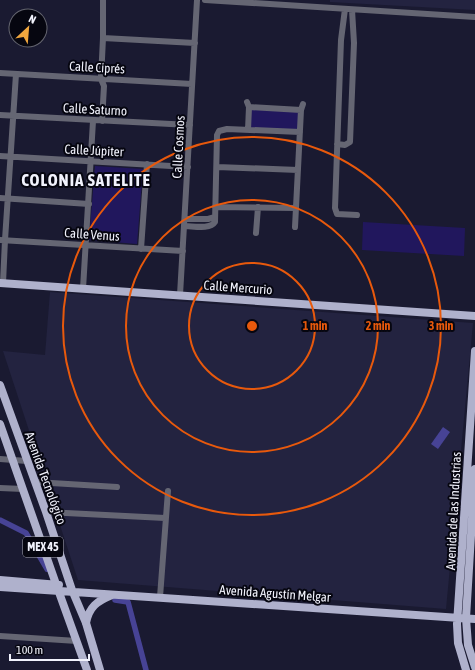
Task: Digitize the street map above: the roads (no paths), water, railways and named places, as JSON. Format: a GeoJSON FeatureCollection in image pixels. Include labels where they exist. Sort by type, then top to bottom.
{"type":"FeatureCollection","features":[{"type":"Feature","properties":{"kind":"main road","name":"Calle Mercurio"},"geometry":{"type":"LineString","coordinates":[[2,283],[475,316]]}},
{"type":"Feature","properties":{"kind":"main road","name":"Avenida de las Industrias"},"geometry":{"type":"LineString","coordinates":[[466,670],[458,643],[462,618],[470,482],[475,351]]}},
{"type":"Feature","properties":{"kind":"main road","name":"Avenida Tecnológico"},"geometry":{"type":"LineString","coordinates":[[0,385],[46,512],[72,590],[86,623],[100,670]]}},
{"type":"Feature","properties":{"kind":"main road","name":"Avenida Tecnológico"},"geometry":{"type":"LineString","coordinates":[[0,424],[87,670]]}},
{"type":"Feature","properties":{"kind":"main road","name":"Avenida de las Industrias"},"geometry":{"type":"LineString","coordinates":[[470,482],[475,469]]}},
{"type":"Feature","properties":{"kind":"main road"},"geometry":{"type":"LineString","coordinates":[[43,583],[51,570]]}},
{"type":"Feature","properties":{"kind":"main road","name":"Avenida Agustín Melgar"},"geometry":{"type":"LineString","coordinates":[[0,580],[43,583],[72,590],[112,594],[475,618]]}},
{"type":"Feature","properties":{"kind":"main road","name":"Avenida Agustín Melgar"},"geometry":{"type":"LineString","coordinates":[[0,586],[57,587]]}},
{"type":"Feature","properties":{"kind":"main road"},"geometry":{"type":"LineString","coordinates":[[86,623],[87,616],[94,605],[112,594]]}},
{"type":"Feature","properties":{"kind":"main road","name":"Avenida de las Industrias"},"geometry":{"type":"LineString","coordinates":[[462,618],[475,667]]}},
{"type":"Feature","properties":{"kind":"street"},"geometry":{"type":"LineString","coordinates":[[102,121],[104,86],[101,79],[104,38],[103,0]]}},
{"type":"Feature","properties":{"kind":"street","name":"Calle Cosmos"},"geometry":{"type":"LineString","coordinates":[[180,295],[197,0]]}},
{"type":"Feature","properties":{"kind":"street"},"geometry":{"type":"LineString","coordinates":[[205,0],[475,17]]}},
{"type":"Feature","properties":{"kind":"street"},"geometry":{"type":"LineString","coordinates":[[348,10],[341,40],[336,212],[337,214],[343,215],[357,215]]}},
{"type":"Feature","properties":{"kind":"street"},"geometry":{"type":"LineString","coordinates":[[338,144],[345,145],[350,142],[354,43],[348,10]]}},
{"type":"Feature","properties":{"kind":"street"},"geometry":{"type":"LineString","coordinates":[[343,32],[353,32]]}},
{"type":"Feature","properties":{"kind":"street"},"geometry":{"type":"LineString","coordinates":[[104,38],[195,43]]}},
{"type":"Feature","properties":{"kind":"street","name":"Calle Ciprés"},"geometry":{"type":"LineString","coordinates":[[0,73],[192,84]]}},
{"type":"Feature","properties":{"kind":"street"},"geometry":{"type":"LineString","coordinates":[[2,283],[2,240],[8,198],[16,74]]}},
{"type":"Feature","properties":{"kind":"street"},"geometry":{"type":"LineString","coordinates":[[339,91],[351,91]]}},
{"type":"Feature","properties":{"kind":"street"},"geometry":{"type":"LineString","coordinates":[[248,130],[248,104],[302,107],[295,228]]}},
{"type":"Feature","properties":{"kind":"street","name":"Calle Saturno"},"geometry":{"type":"LineString","coordinates":[[0,115],[190,125]]}},
{"type":"Feature","properties":{"kind":"street"},"geometry":{"type":"LineString","coordinates":[[83,289],[93,121]]}},
{"type":"Feature","properties":{"kind":"street"},"geometry":{"type":"LineString","coordinates":[[185,222],[206,227],[212,226],[215,223],[217,135],[220,130],[300,132]]}},
{"type":"Feature","properties":{"kind":"street","name":"Calle Júpiter"},"geometry":{"type":"LineString","coordinates":[[0,156],[188,167]]}},
{"type":"Feature","properties":{"kind":"street"},"geometry":{"type":"LineString","coordinates":[[141,249],[147,164]]}},
{"type":"Feature","properties":{"kind":"street"},"geometry":{"type":"LineString","coordinates":[[217,167],[298,170]]}},
{"type":"Feature","properties":{"kind":"street"},"geometry":{"type":"LineString","coordinates":[[0,198],[89,204]]}},
{"type":"Feature","properties":{"kind":"street"},"geometry":{"type":"LineString","coordinates":[[216,207],[296,208]]}},
{"type":"Feature","properties":{"kind":"street"},"geometry":{"type":"LineString","coordinates":[[256,233],[258,207]]}},
{"type":"Feature","properties":{"kind":"street","name":"Calle Venus"},"geometry":{"type":"LineString","coordinates":[[2,240],[183,251]]}},
{"type":"Feature","properties":{"kind":"street"},"geometry":{"type":"LineString","coordinates":[[0,459],[27,461]]}},
{"type":"Feature","properties":{"kind":"street"},"geometry":{"type":"LineString","coordinates":[[35,482],[116,487]]}},
{"type":"Feature","properties":{"kind":"street"},"geometry":{"type":"LineString","coordinates":[[0,488],[23,489]]}},
{"type":"Feature","properties":{"kind":"street"},"geometry":{"type":"LineString","coordinates":[[160,597],[168,490]]}},
{"type":"Feature","properties":{"kind":"street"},"geometry":{"type":"LineString","coordinates":[[46,512],[165,518]]}},
{"type":"Feature","properties":{"kind":"street"},"geometry":{"type":"LineString","coordinates":[[0,636],[77,641]]}},
{"type":"Feature","properties":{"kind":"waterway"},"geometry":{"type":"LineString","coordinates":[[0,520],[26,533],[47,569]]}},
{"type":"Feature","properties":{"kind":"waterway"},"geometry":{"type":"LineString","coordinates":[[115,600],[128,602],[146,670]]}},
{"type":"Feature","properties":{"kind":"district","name":"COLONIA SATELITE"},"geometry":{"type":"Point","coordinates":[86,180]}}]}
